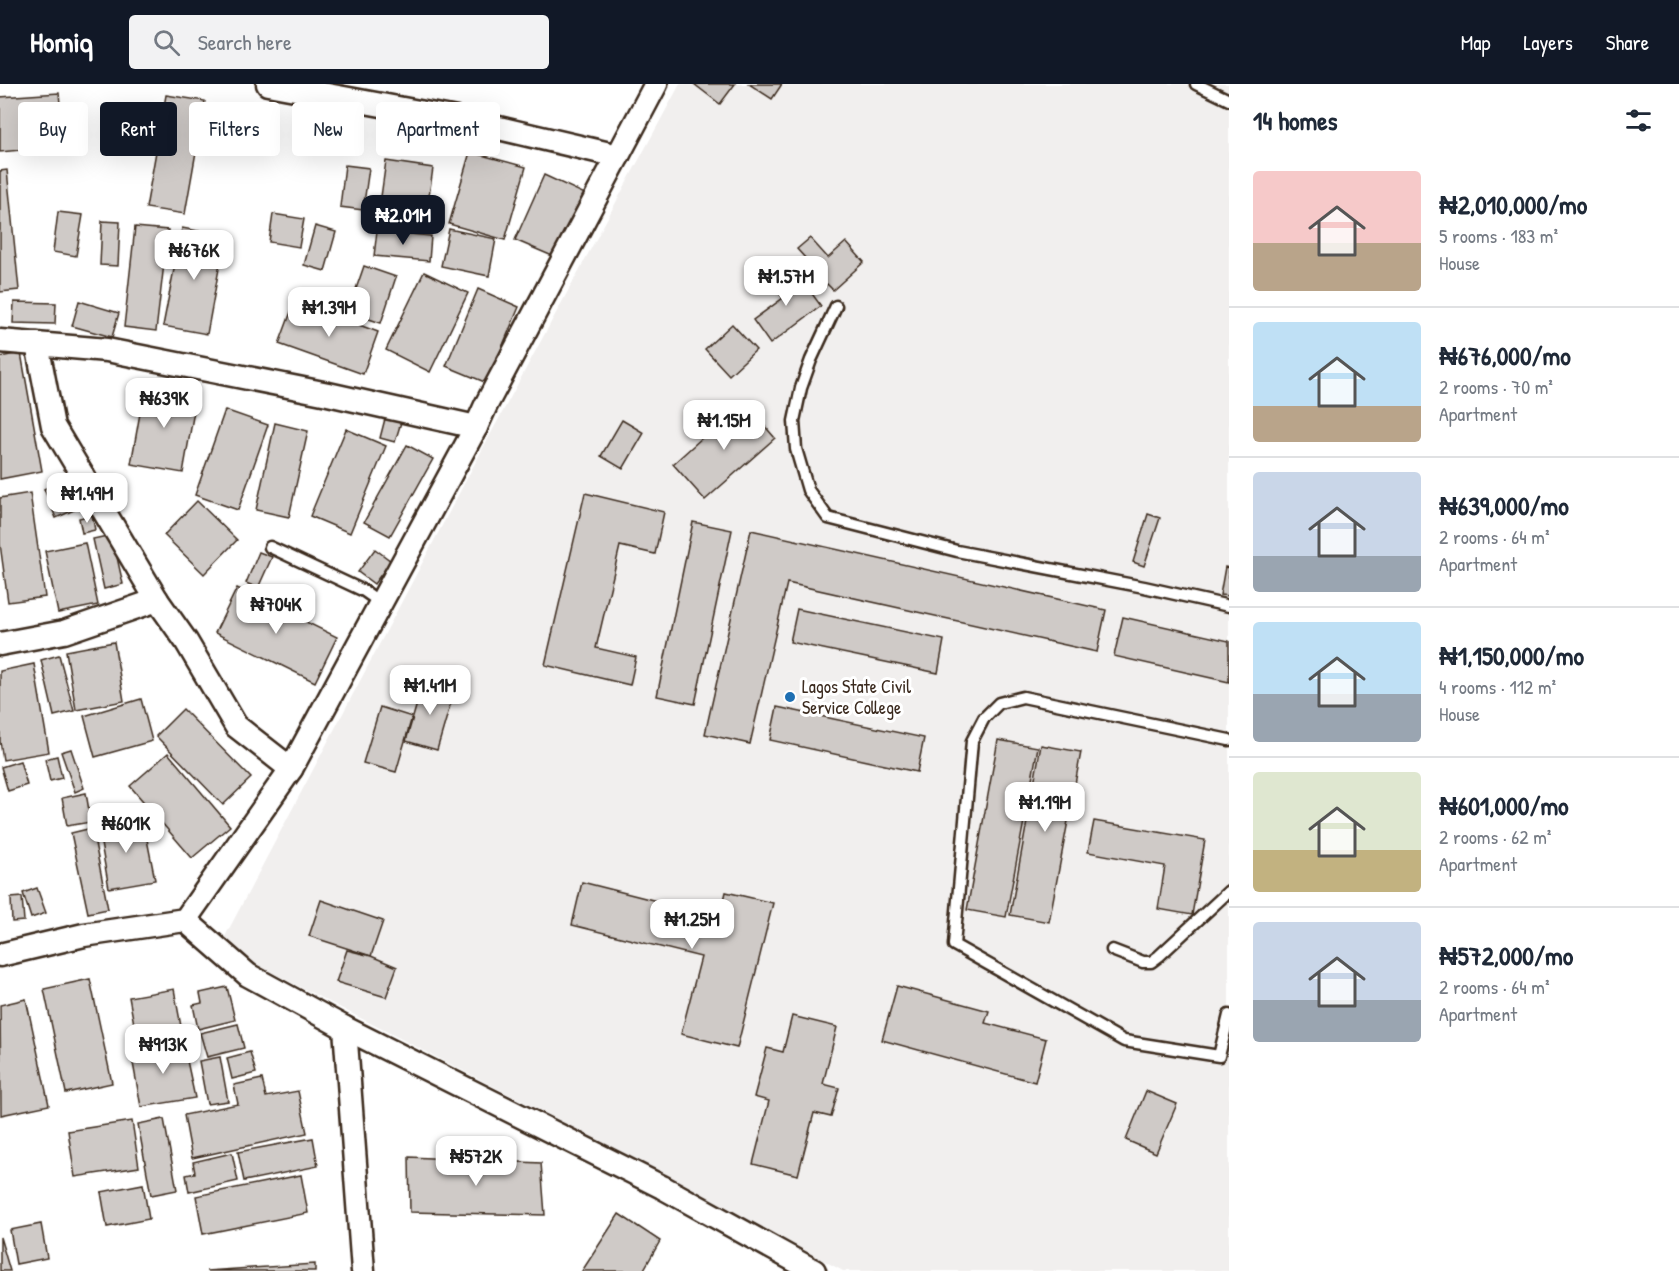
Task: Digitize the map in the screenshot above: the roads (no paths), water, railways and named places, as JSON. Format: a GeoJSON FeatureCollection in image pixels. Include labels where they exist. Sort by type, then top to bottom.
{"type":"FeatureCollection","features":[{"type":"Feature","properties":{"kind":"street"},"geometry":{"type":"LineString","coordinates":[[268,84],[472,122],[618,156]]}},
{"type":"Feature","properties":{"kind":"street"},"geometry":{"type":"LineString","coordinates":[[0,956],[84,935],[185,920],[291,769],[476,427],[656,84]]}},
{"type":"Feature","properties":{"kind":"street"},"geometry":{"type":"LineString","coordinates":[[0,340],[107,350],[328,394],[476,427]]}},
{"type":"Feature","properties":{"kind":"street"},"geometry":{"type":"LineString","coordinates":[[37,344],[53,426],[157,600],[186,641],[236,726],[291,769]]}},
{"type":"Feature","properties":{"kind":"street"},"geometry":{"type":"LineString","coordinates":[[0,644],[64,632],[157,600]]}},
{"type":"Feature","properties":{"kind":"street"},"geometry":{"type":"LineString","coordinates":[[185,920],[248,975],[345,1028],[662,1187],[814,1271]]}},
{"type":"Feature","properties":{"kind":"street"},"geometry":{"type":"LineString","coordinates":[[345,1028],[363,1271]]}},
{"type":"Feature","properties":{"kind":"lane"},"geometry":{"type":"LineString","coordinates":[[1196,84],[1229,100]]}},
{"type":"Feature","properties":{"kind":"lane"},"geometry":{"type":"LineString","coordinates":[[836,306],[811,360],[801,388],[794,421],[796,449],[808,490],[828,518],[957,551],[1144,586],[1229,606]]}},
{"type":"Feature","properties":{"kind":"lane"},"geometry":{"type":"LineString","coordinates":[[270,547],[364,591],[381,603]]}},
{"type":"Feature","properties":{"kind":"lane"},"geometry":{"type":"LineString","coordinates":[[1229,740],[1023,697],[999,703],[984,718],[972,741],[954,945],[1124,1041],[1219,1056],[1229,1016]]}},
{"type":"Feature","properties":{"kind":"lane"},"geometry":{"type":"LineString","coordinates":[[1112,950],[1143,962],[1151,962],[1229,891]]}},
{"type":"Feature","properties":{"kind":"place","name":"Lagos State Civil Service College"},"geometry":{"type":"Point","coordinates":[790,697]}}]}
